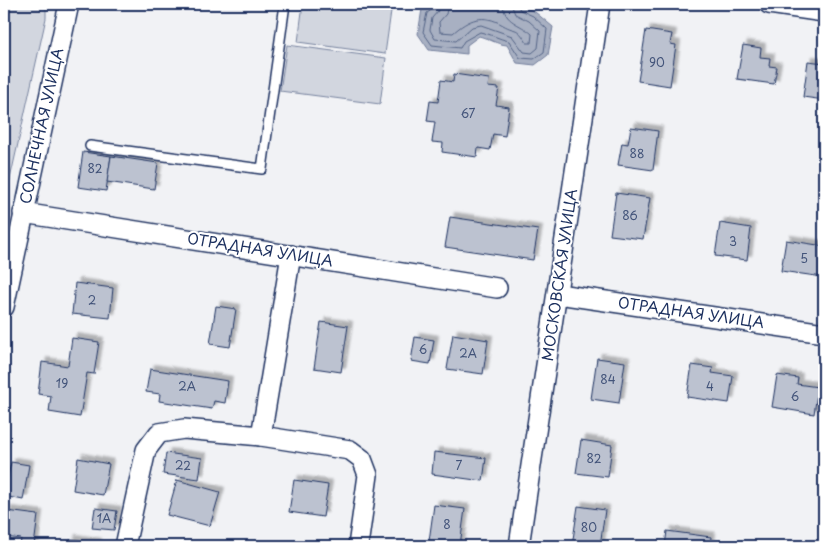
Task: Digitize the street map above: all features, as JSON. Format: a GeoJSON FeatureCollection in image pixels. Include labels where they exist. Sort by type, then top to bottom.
{"type":"FeatureCollection","features":[{"type":"Feature","properties":{"kind":"street","name":"СОЛНЕЧНАЯ УЛИЦА"},"geometry":{"type":"LineString","coordinates":[[4,307],[7,269],[23,213],[69,4]]}},
{"type":"Feature","properties":{"kind":"street","name":"МОСКОВСКАЯ УЛИЦА"},"geometry":{"type":"LineString","coordinates":[[519,546],[600,4]]}},
{"type":"Feature","properties":{"kind":"street"},"geometry":{"type":"LineString","coordinates":[[769,4],[824,12]]}},
{"type":"Feature","properties":{"kind":"street","name":"ОТРАДНАЯ УЛИЦА"},"geometry":{"type":"LineString","coordinates":[[23,213],[497,288]]}},
{"type":"Feature","properties":{"kind":"street"},"geometry":{"type":"LineString","coordinates":[[261,436],[291,254]]}},
{"type":"Feature","properties":{"kind":"street","name":"ОТРАДНАЯ УЛИЦА"},"geometry":{"type":"LineString","coordinates":[[558,294],[824,333]]}},
{"type":"Feature","properties":{"kind":"street"},"geometry":{"type":"LineString","coordinates":[[125,546],[146,450],[160,433],[184,429],[261,436],[350,450],[362,459],[368,475],[358,546]]}},
{"type":"Feature","properties":{"kind":"lane"},"geometry":{"type":"LineString","coordinates":[[90,146],[262,169],[285,4]]}},
{"type":"Feature","properties":{"kind":"shaded area"},"geometry":{"type":"Polygon","coordinates":[[[4,4],[42,4],[46,8],[46,18],[4,206],[4,4]]]}},
{"type":"Feature","properties":{"kind":"shaded area"},"geometry":{"type":"Polygon","coordinates":[[[303,4],[392,4],[385,54],[298,42],[303,4]]]}},
{"type":"Feature","properties":{"kind":"shaded area"},"geometry":{"type":"Polygon","coordinates":[[[287,45],[386,58],[380,104],[280,91],[287,45]]]}},
{"type":"Feature","properties":{"kind":"water"},"geometry":{"type":"Polygon","coordinates":[[[433,4],[518,4],[535,12],[553,27],[548,55],[535,65],[517,63],[507,45],[479,36],[467,45],[467,54],[429,50],[418,34],[422,9],[433,4]]]}},
{"type":"Feature","properties":{"kind":"building"},"geometry":{"type":"Polygon","coordinates":[[[646,30],[672,34],[670,44],[676,45],[670,86],[638,81],[646,30]]]}},
{"type":"Feature","properties":{"kind":"building"},"geometry":{"type":"Polygon","coordinates":[[[743,45],[761,48],[760,57],[770,58],[769,66],[777,67],[774,84],[737,79],[743,45]]]}},
{"type":"Feature","properties":{"kind":"building"},"geometry":{"type":"Polygon","coordinates":[[[808,61],[824,63],[824,100],[803,97],[808,61]]]}},
{"type":"Feature","properties":{"kind":"building"},"geometry":{"type":"Polygon","coordinates":[[[454,74],[489,79],[488,87],[499,88],[496,105],[509,107],[505,136],[493,134],[490,150],[478,148],[477,157],[442,152],[443,143],[432,142],[435,122],[427,121],[430,101],[438,102],[441,80],[453,82],[454,74]]]}},
{"type":"Feature","properties":{"kind":"building"},"geometry":{"type":"Polygon","coordinates":[[[631,127],[658,131],[653,170],[618,165],[622,143],[628,144],[631,127]]]}},
{"type":"Feature","properties":{"kind":"building"},"geometry":{"type":"Polygon","coordinates":[[[83,152],[111,156],[106,191],[78,187],[83,152]]]}},
{"type":"Feature","properties":{"kind":"building"},"geometry":{"type":"Polygon","coordinates":[[[111,156],[158,163],[154,189],[107,182],[111,156]]]}},
{"type":"Feature","properties":{"kind":"building"},"geometry":{"type":"Polygon","coordinates":[[[616,193],[650,198],[643,239],[610,235],[616,193]]]}},
{"type":"Feature","properties":{"kind":"building"},"geometry":{"type":"Polygon","coordinates":[[[450,217],[538,230],[533,260],[445,247],[450,217]]]}},
{"type":"Feature","properties":{"kind":"building"},"geometry":{"type":"Polygon","coordinates":[[[720,223],[751,228],[747,260],[715,256],[720,223]]]}},
{"type":"Feature","properties":{"kind":"building"},"geometry":{"type":"Polygon","coordinates":[[[786,240],[824,246],[823,277],[781,271],[786,240]]]}},
{"type":"Feature","properties":{"kind":"building"},"geometry":{"type":"Polygon","coordinates":[[[75,283],[113,288],[110,318],[72,314],[75,283]]]}},
{"type":"Feature","properties":{"kind":"building"},"geometry":{"type":"Polygon","coordinates":[[[216,306],[236,309],[230,347],[210,344],[216,306]]]}},
{"type":"Feature","properties":{"kind":"building"},"geometry":{"type":"Polygon","coordinates":[[[321,322],[348,326],[341,372],[314,368],[321,322]]]}},
{"type":"Feature","properties":{"kind":"building"},"geometry":{"type":"Polygon","coordinates":[[[453,334],[488,340],[483,374],[447,369],[453,334]]]}},
{"type":"Feature","properties":{"kind":"building"},"geometry":{"type":"Polygon","coordinates":[[[415,337],[434,340],[430,364],[411,361],[415,337]]]}},
{"type":"Feature","properties":{"kind":"building"},"geometry":{"type":"Polygon","coordinates":[[[72,338],[99,342],[94,374],[87,373],[80,417],[49,412],[51,396],[38,394],[42,362],[68,366],[72,338]]]}},
{"type":"Feature","properties":{"kind":"building"},"geometry":{"type":"Polygon","coordinates":[[[597,358],[625,362],[619,403],[591,399],[597,358]]]}},
{"type":"Feature","properties":{"kind":"building"},"geometry":{"type":"Polygon","coordinates":[[[692,365],[713,368],[712,373],[733,376],[729,403],[687,397],[692,365]]]}},
{"type":"Feature","properties":{"kind":"building"},"geometry":{"type":"Polygon","coordinates":[[[150,369],[228,381],[225,403],[214,401],[212,409],[159,401],[160,394],[146,392],[150,369]]]}},
{"type":"Feature","properties":{"kind":"building"},"geometry":{"type":"Polygon","coordinates":[[[777,375],[798,378],[797,384],[818,387],[814,414],[772,407],[777,375]]]}},
{"type":"Feature","properties":{"kind":"building"},"geometry":{"type":"Polygon","coordinates":[[[581,440],[612,445],[608,477],[576,473],[581,440]]]}},
{"type":"Feature","properties":{"kind":"building"},"geometry":{"type":"Polygon","coordinates":[[[434,452],[486,458],[483,481],[432,474],[434,452]]]}},
{"type":"Feature","properties":{"kind":"building"},"geometry":{"type":"Polygon","coordinates":[[[166,453],[202,458],[199,479],[163,474],[166,453]]]}},
{"type":"Feature","properties":{"kind":"building"},"geometry":{"type":"Polygon","coordinates":[[[78,458],[109,464],[103,495],[73,490],[78,458]]]}},
{"type":"Feature","properties":{"kind":"building"},"geometry":{"type":"Polygon","coordinates":[[[11,462],[29,465],[23,500],[4,496],[11,462]]]}},
{"type":"Feature","properties":{"kind":"building"},"geometry":{"type":"Polygon","coordinates":[[[177,480],[220,492],[210,526],[167,515],[177,480]]]}},
{"type":"Feature","properties":{"kind":"building"},"geometry":{"type":"Polygon","coordinates":[[[294,480],[328,485],[323,517],[289,512],[294,480]]]}},
{"type":"Feature","properties":{"kind":"building"},"geometry":{"type":"Polygon","coordinates":[[[434,505],[465,509],[460,545],[429,541],[434,505]]]}},
{"type":"Feature","properties":{"kind":"building"},"geometry":{"type":"Polygon","coordinates":[[[578,506],[605,510],[600,546],[572,546],[578,506]]]}},
{"type":"Feature","properties":{"kind":"building"},"geometry":{"type":"Polygon","coordinates":[[[95,508],[117,511],[114,530],[92,528],[95,508]]]}},
{"type":"Feature","properties":{"kind":"building"},"geometry":{"type":"Polygon","coordinates":[[[7,511],[38,515],[34,546],[20,546],[21,539],[4,537],[7,511]]]}},
{"type":"Feature","properties":{"kind":"building"},"geometry":{"type":"Polygon","coordinates":[[[667,531],[711,537],[710,546],[665,546],[667,531]]]}},
{"type":"Feature","properties":{"kind":"building"},"geometry":{"type":"Polygon","coordinates":[[[71,539],[97,543],[97,546],[69,546],[71,539]]]}}]}
